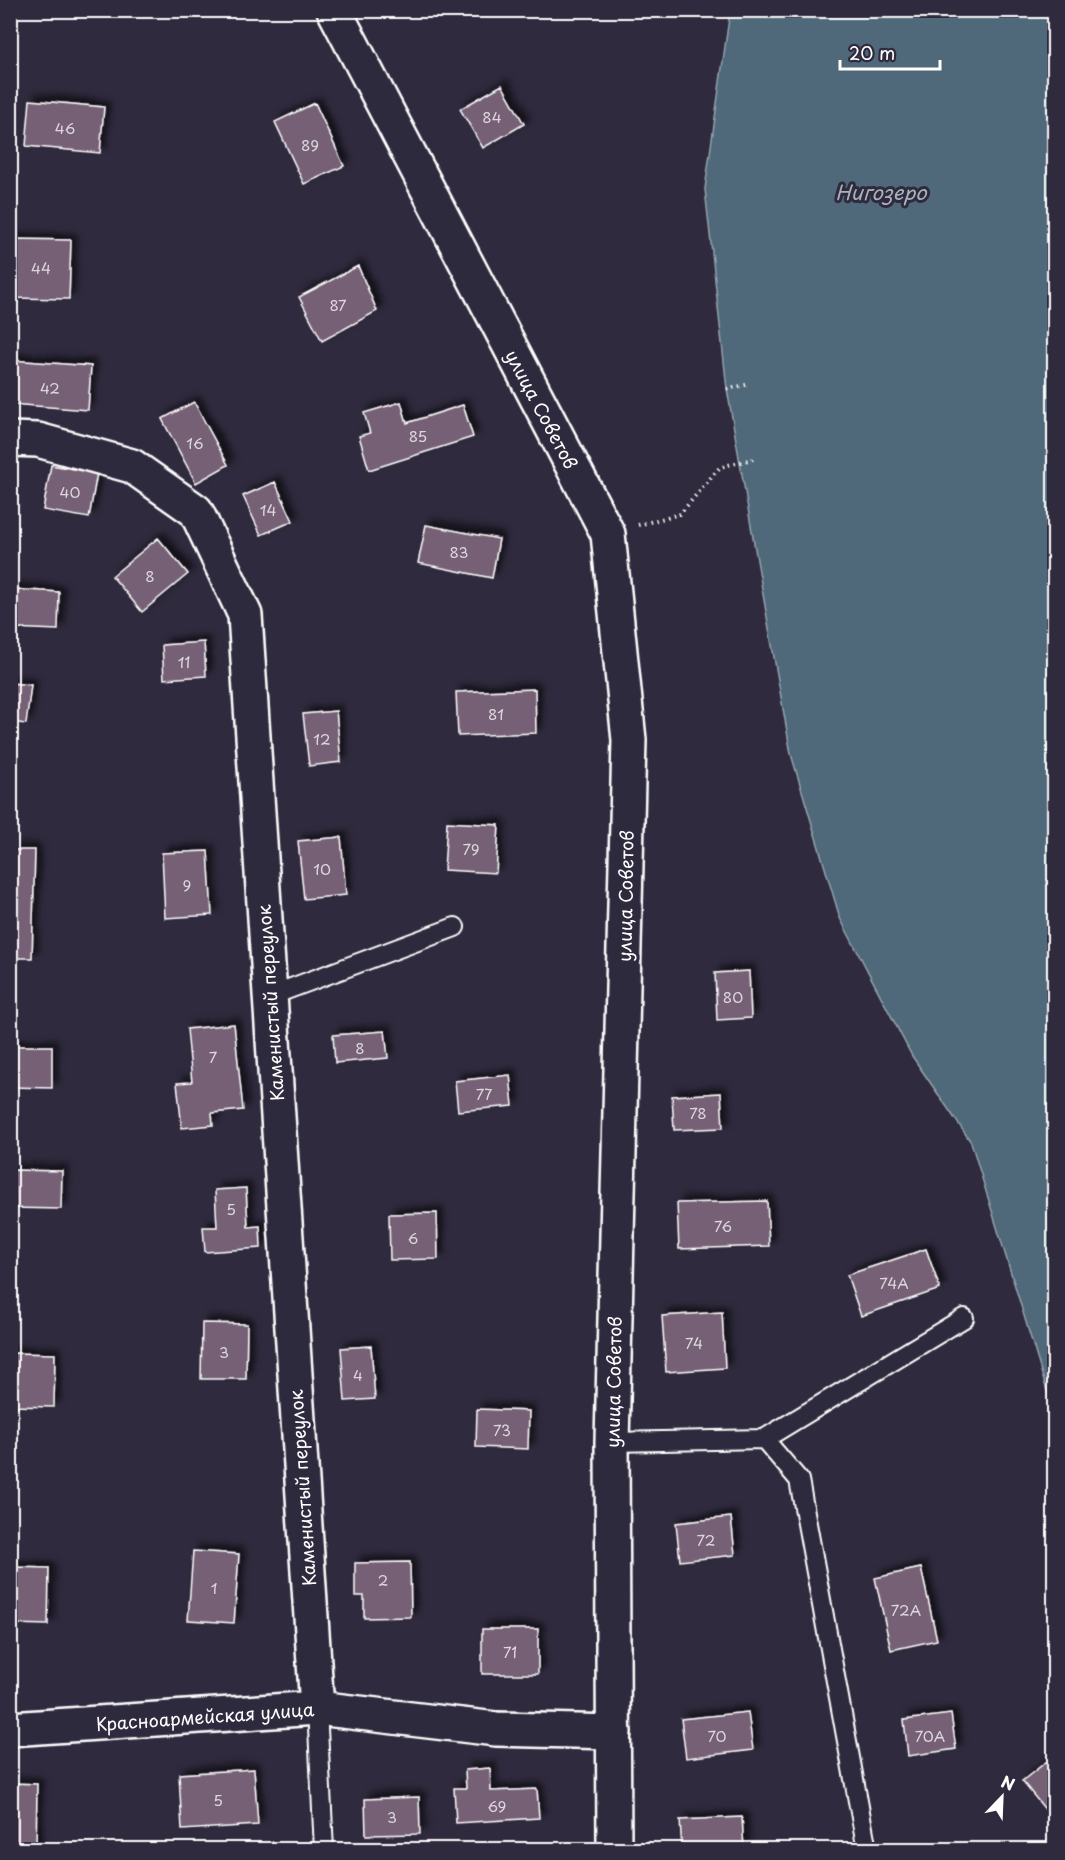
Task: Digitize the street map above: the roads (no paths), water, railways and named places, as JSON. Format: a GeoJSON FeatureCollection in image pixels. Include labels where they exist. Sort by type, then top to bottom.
{"type":"FeatureCollection","features":[{"type":"Feature","properties":{"kind":"street","name":"улица Советов"},"geometry":{"type":"LineString","coordinates":[[334,10],[608,534],[628,740],[612,1442],[614,1850]]}},
{"type":"Feature","properties":{"kind":"street","name":"Каменистый переулок"},"geometry":{"type":"LineString","coordinates":[[10,439],[38,440],[132,466],[196,511],[246,615],[317,1708]]}},
{"type":"Feature","properties":{"kind":"street","name":"Красноармейская улица"},"geometry":{"type":"LineString","coordinates":[[10,1729],[317,1708],[496,1729],[614,1732]]}},
{"type":"Feature","properties":{"kind":"lane"},"geometry":{"type":"LineString","coordinates":[[270,996],[455,927]]}},
{"type":"Feature","properties":{"kind":"lane"},"geometry":{"type":"LineString","coordinates":[[612,1442],[764,1439],[964,1318]]}},
{"type":"Feature","properties":{"kind":"lane"},"geometry":{"type":"LineString","coordinates":[[764,1439],[799,1480],[867,1850]]}},
{"type":"Feature","properties":{"kind":"lane"},"geometry":{"type":"LineString","coordinates":[[317,1708],[324,1850]]}},
{"type":"Feature","properties":{"kind":"water","name":"Нигозеро"},"geometry":{"type":"Polygon","coordinates":[[[730,11],[1054,11],[1054,1414],[971,1142],[912,1056],[840,918],[791,754],[727,389],[705,189],[730,11]]]}}]}
